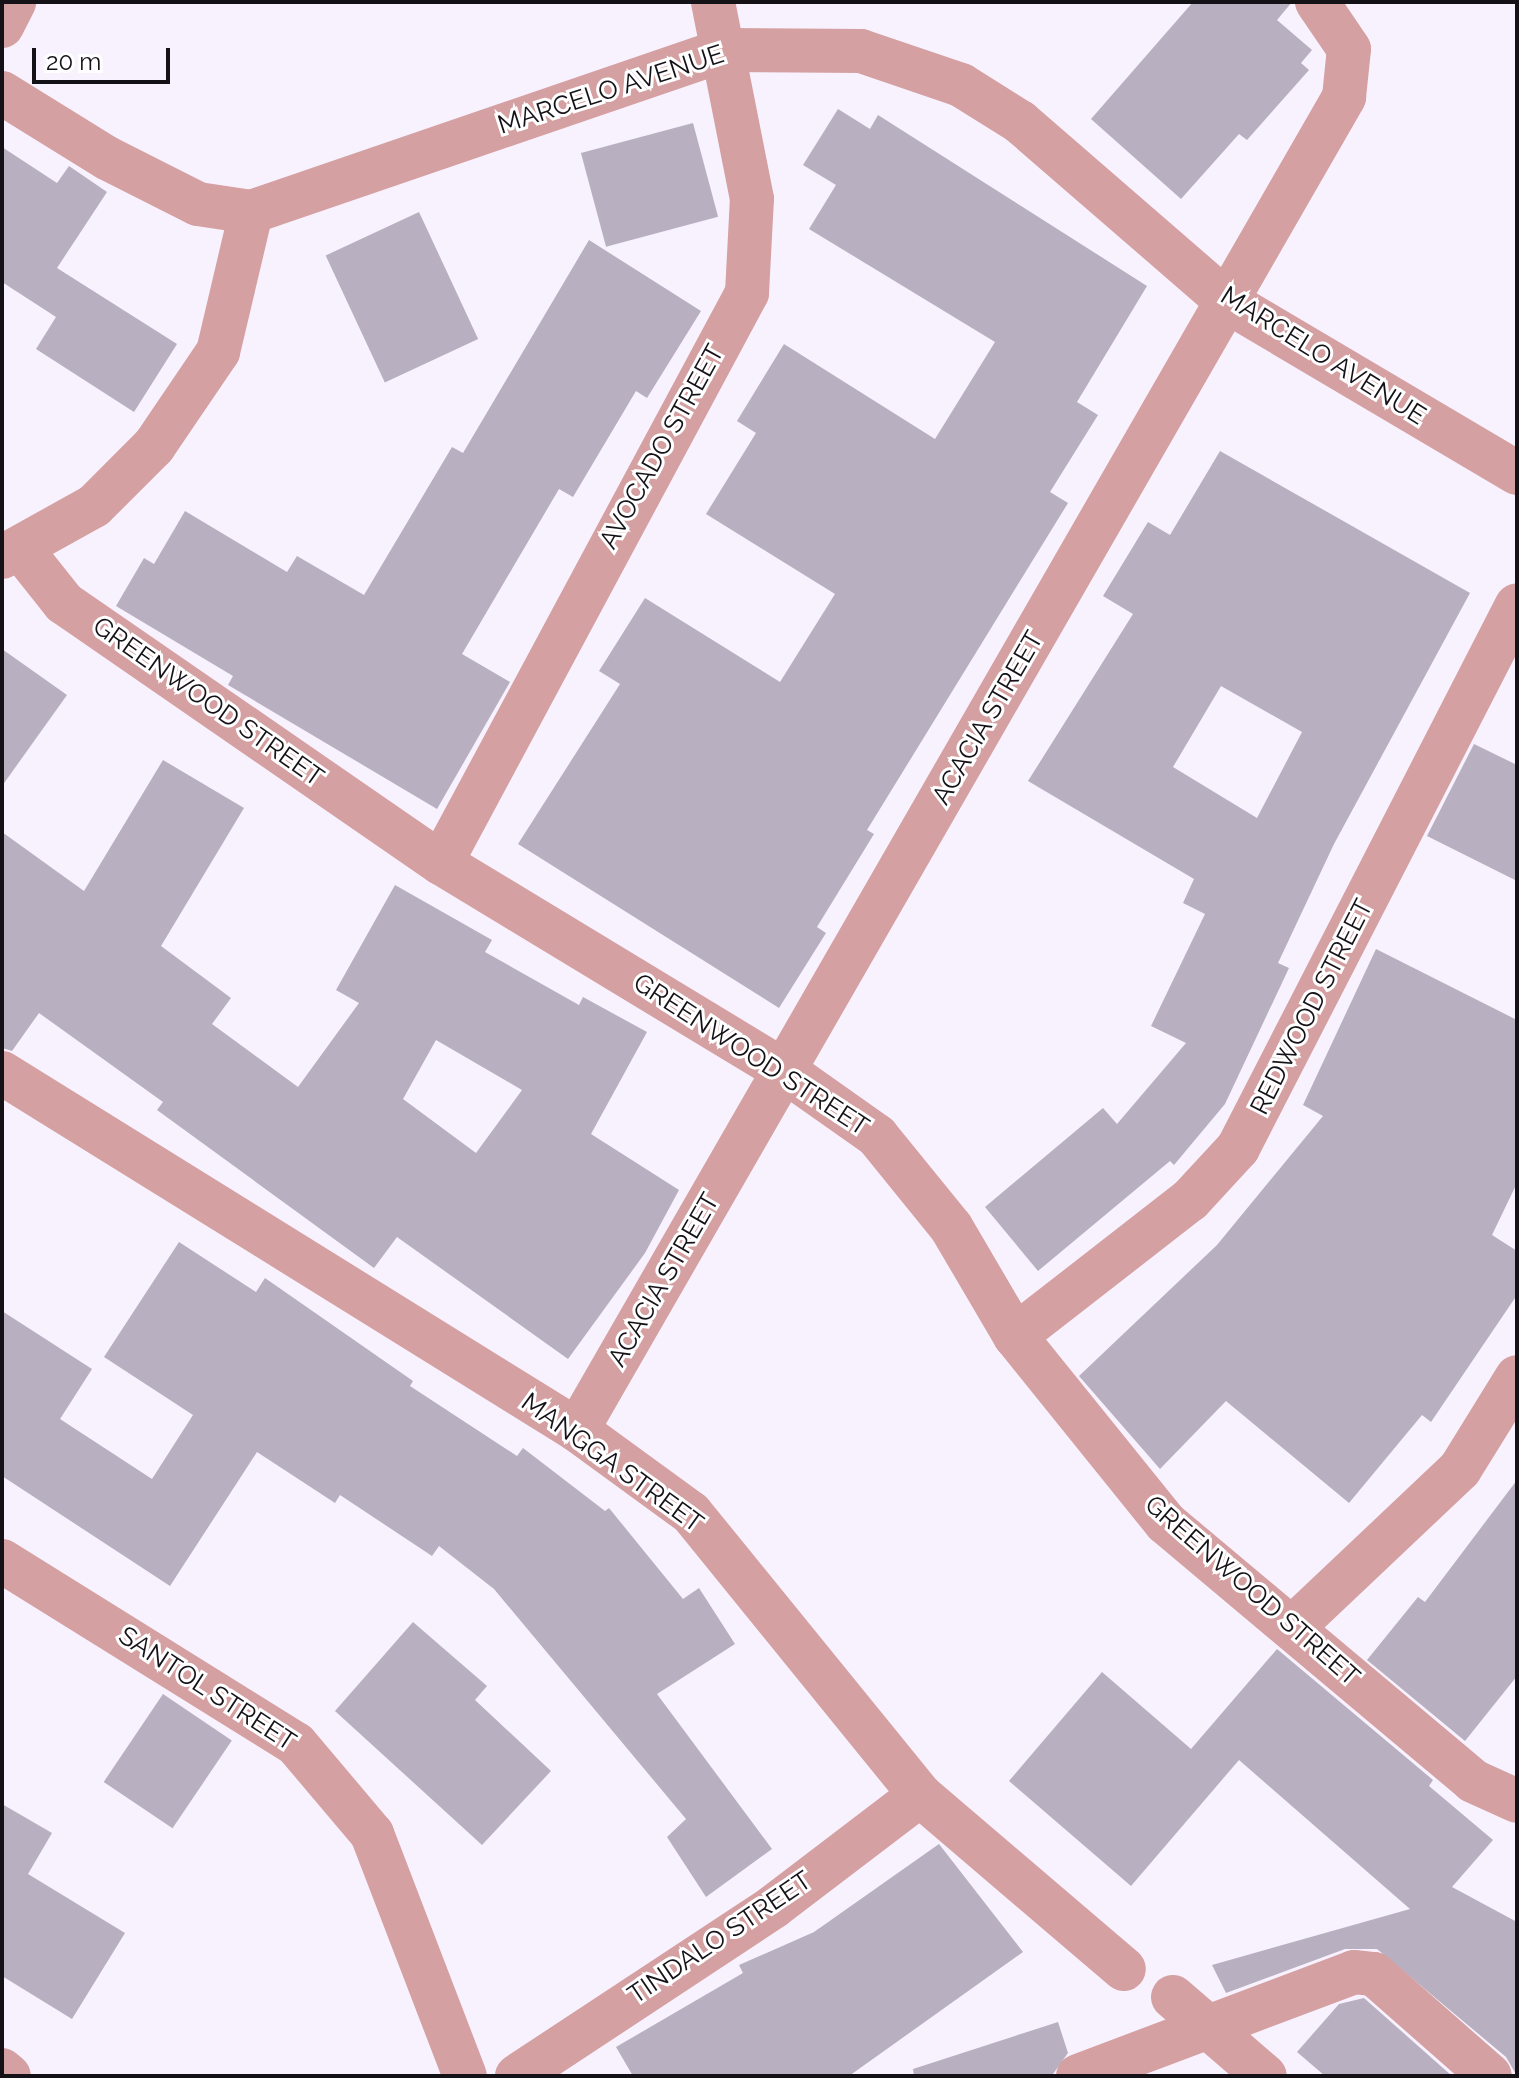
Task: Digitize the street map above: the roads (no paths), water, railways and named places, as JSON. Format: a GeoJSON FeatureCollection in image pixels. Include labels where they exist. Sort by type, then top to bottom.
{"type":"FeatureCollection","features":[{"type":"Feature","properties":{"kind":"street"},"geometry":{"type":"LineString","coordinates":[[2,26],[14,2]]}},
{"type":"Feature","properties":{"kind":"street","name":"AVOCADO STREET"},"geometry":{"type":"LineString","coordinates":[[441,863],[747,293],[752,199],[713,2]]}},
{"type":"Feature","properties":{"kind":"street","name":"ACACIA STREET"},"geometry":{"type":"LineString","coordinates":[[577,1430],[1344,97],[1349,49],[1317,2]]}},
{"type":"Feature","properties":{"kind":"street","name":"MARCELO AVENUE"},"geometry":{"type":"LineString","coordinates":[[2,93],[107,158],[198,204],[251,212],[723,50],[861,51],[961,85],[1020,122],[1228,302],[1517,473]]}},
{"type":"Feature","properties":{"kind":"street"},"geometry":{"type":"LineString","coordinates":[[11,553],[94,506],[154,446],[218,352],[251,212]]}},
{"type":"Feature","properties":{"kind":"street","name":"GREENWOOD STREET"},"geometry":{"type":"LineString","coordinates":[[11,553],[64,603],[441,863],[785,1071],[877,1136],[951,1227],[1015,1336],[1166,1523],[1473,1781],[1517,1801]]}},
{"type":"Feature","properties":{"kind":"street","name":"REDWOOD STREET"},"geometry":{"type":"LineString","coordinates":[[1015,1336],[1190,1200],[1238,1148],[1517,605]]}},
{"type":"Feature","properties":{"kind":"street","name":"MANGGA STREET"},"geometry":{"type":"LineString","coordinates":[[2,1073],[577,1430],[691,1513],[920,1795],[1124,1969]]}},
{"type":"Feature","properties":{"kind":"street"},"geometry":{"type":"LineString","coordinates":[[1292,1628],[1460,1469],[1517,1377]]}},
{"type":"Feature","properties":{"kind":"street","name":"SANTOL STREET"},"geometry":{"type":"LineString","coordinates":[[2,1561],[296,1744],[372,1834],[465,2076]]}},
{"type":"Feature","properties":{"kind":"street","name":"TINDALO STREET"},"geometry":{"type":"LineString","coordinates":[[517,2076],[773,1907],[920,1795]]}},
{"type":"Feature","properties":{"kind":"street"},"geometry":{"type":"LineString","coordinates":[[1078,2076],[1189,2011],[1354,1972],[1374,1974],[1490,2076]]}},
{"type":"Feature","properties":{"kind":"street"},"geometry":{"type":"LineString","coordinates":[[1189,2011],[1265,2076]]}},
{"type":"Feature","properties":{"kind":"street"},"geometry":{"type":"LineString","coordinates":[[2,2070],[9,2076]]}}]}
